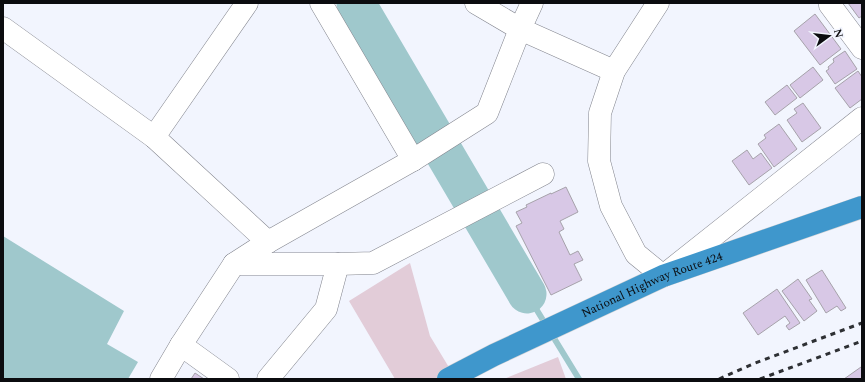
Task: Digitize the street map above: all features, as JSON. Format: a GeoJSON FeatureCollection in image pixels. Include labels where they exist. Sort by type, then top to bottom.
{"type":"FeatureCollection","features":[{"type":"Feature","properties":{"kind":"highway","name":"National Highway Route 424"},"geometry":{"type":"LineString","coordinates":[[448,379],[494,355],[663,276],[862,207]]}},
{"type":"Feature","properties":{"kind":"street"},"geometry":{"type":"LineString","coordinates":[[154,137],[247,3]]}},
{"type":"Feature","properties":{"kind":"street"},"geometry":{"type":"LineString","coordinates":[[321,3],[412,160]]}},
{"type":"Feature","properties":{"kind":"street"},"geometry":{"type":"LineString","coordinates":[[476,3],[520,29],[614,71]]}},
{"type":"Feature","properties":{"kind":"street"},"geometry":{"type":"LineString","coordinates":[[161,379],[181,345],[234,264],[268,242],[412,160],[487,113],[520,29],[532,3]]}},
{"type":"Feature","properties":{"kind":"street"},"geometry":{"type":"LineString","coordinates":[[658,3],[614,71],[600,113],[600,161],[611,206],[636,254],[663,276],[862,118]]}},
{"type":"Feature","properties":{"kind":"street"},"geometry":{"type":"LineString","coordinates":[[831,3],[830,4],[862,48]]}},
{"type":"Feature","properties":{"kind":"street"},"geometry":{"type":"LineString","coordinates":[[3,28],[154,137],[268,242]]}},
{"type":"Feature","properties":{"kind":"street"},"geometry":{"type":"LineString","coordinates":[[234,264],[373,263],[543,174]]}},
{"type":"Feature","properties":{"kind":"street"},"geometry":{"type":"LineString","coordinates":[[268,379],[326,308],[338,264]]}},
{"type":"Feature","properties":{"kind":"street"},"geometry":{"type":"LineString","coordinates":[[181,345],[228,379]]}},
{"type":"Feature","properties":{"kind":"shaded area"},"geometry":{"type":"Polygon","coordinates":[[[410,263],[430,336],[456,379],[395,379],[349,301],[410,263]]]}},
{"type":"Feature","properties":{"kind":"shaded area"},"geometry":{"type":"Polygon","coordinates":[[[558,357],[566,379],[504,379],[558,357]]]}},
{"type":"Feature","properties":{"kind":"water"},"geometry":{"type":"Polygon","coordinates":[[[3,236],[124,311],[107,344],[138,362],[128,379],[3,379],[3,236]]]}},
{"type":"Feature","properties":{"kind":"building"},"geometry":{"type":"Polygon","coordinates":[[[848,3],[862,3],[862,16],[859,18],[848,3]]]}},
{"type":"Feature","properties":{"kind":"building"},"geometry":{"type":"Polygon","coordinates":[[[815,14],[841,49],[820,65],[794,31],[815,14]]]}},
{"type":"Feature","properties":{"kind":"building"},"geometry":{"type":"Polygon","coordinates":[[[845,51],[857,69],[835,84],[826,71],[834,62],[833,59],[845,51]]]}},
{"type":"Feature","properties":{"kind":"building"},"geometry":{"type":"Polygon","coordinates":[[[813,67],[823,80],[800,98],[790,85],[813,67]]]}},
{"type":"Feature","properties":{"kind":"building"},"geometry":{"type":"Polygon","coordinates":[[[858,71],[862,77],[862,99],[850,108],[835,88],[858,71]]]}},
{"type":"Feature","properties":{"kind":"building"},"geometry":{"type":"Polygon","coordinates":[[[787,85],[797,98],[775,115],[765,102],[787,85]]]}},
{"type":"Feature","properties":{"kind":"building"},"geometry":{"type":"Polygon","coordinates":[[[803,103],[821,128],[802,142],[787,120],[797,113],[794,109],[803,103]]]}},
{"type":"Feature","properties":{"kind":"building"},"geometry":{"type":"Polygon","coordinates":[[[779,124],[797,149],[774,167],[758,144],[766,138],[764,135],[779,124]]]}},
{"type":"Feature","properties":{"kind":"building"},"geometry":{"type":"Polygon","coordinates":[[[747,150],[753,159],[761,153],[772,168],[749,185],[732,161],[747,150]]]}},
{"type":"Feature","properties":{"kind":"building"},"geometry":{"type":"Polygon","coordinates":[[[566,187],[578,212],[560,221],[564,229],[559,232],[570,255],[578,251],[583,260],[574,264],[582,280],[551,295],[516,226],[522,223],[516,212],[527,207],[526,205],[566,187]]]}},
{"type":"Feature","properties":{"kind":"building"},"geometry":{"type":"Polygon","coordinates":[[[822,270],[846,308],[841,311],[837,306],[826,313],[806,280],[822,270]]]}},
{"type":"Feature","properties":{"kind":"building"},"geometry":{"type":"Polygon","coordinates":[[[798,279],[812,299],[809,300],[817,311],[804,321],[782,291],[798,279]]]}},
{"type":"Feature","properties":{"kind":"building"},"geometry":{"type":"Polygon","coordinates":[[[777,289],[800,323],[789,330],[786,326],[790,323],[785,316],[758,335],[743,313],[777,289]]]}},
{"type":"Feature","properties":{"kind":"building"},"geometry":{"type":"Polygon","coordinates":[[[861,367],[862,379],[844,379],[861,367]]]}},
{"type":"Feature","properties":{"kind":"building"},"geometry":{"type":"Polygon","coordinates":[[[195,373],[204,379],[191,379],[195,373]]]}},
{"type":"Feature","properties":{"kind":"waterway"},"geometry":{"type":"LineString","coordinates":[[356,3],[527,294]]}},
{"type":"Feature","properties":{"kind":"waterway"},"geometry":{"type":"LineString","coordinates":[[527,294],[579,379]]}},
{"type":"Feature","properties":{"kind":"railway"},"geometry":{"type":"LineString","coordinates":[[719,379],[755,363],[862,323]]}},
{"type":"Feature","properties":{"kind":"railway"},"geometry":{"type":"LineString","coordinates":[[760,379],[862,341]]}}]}
